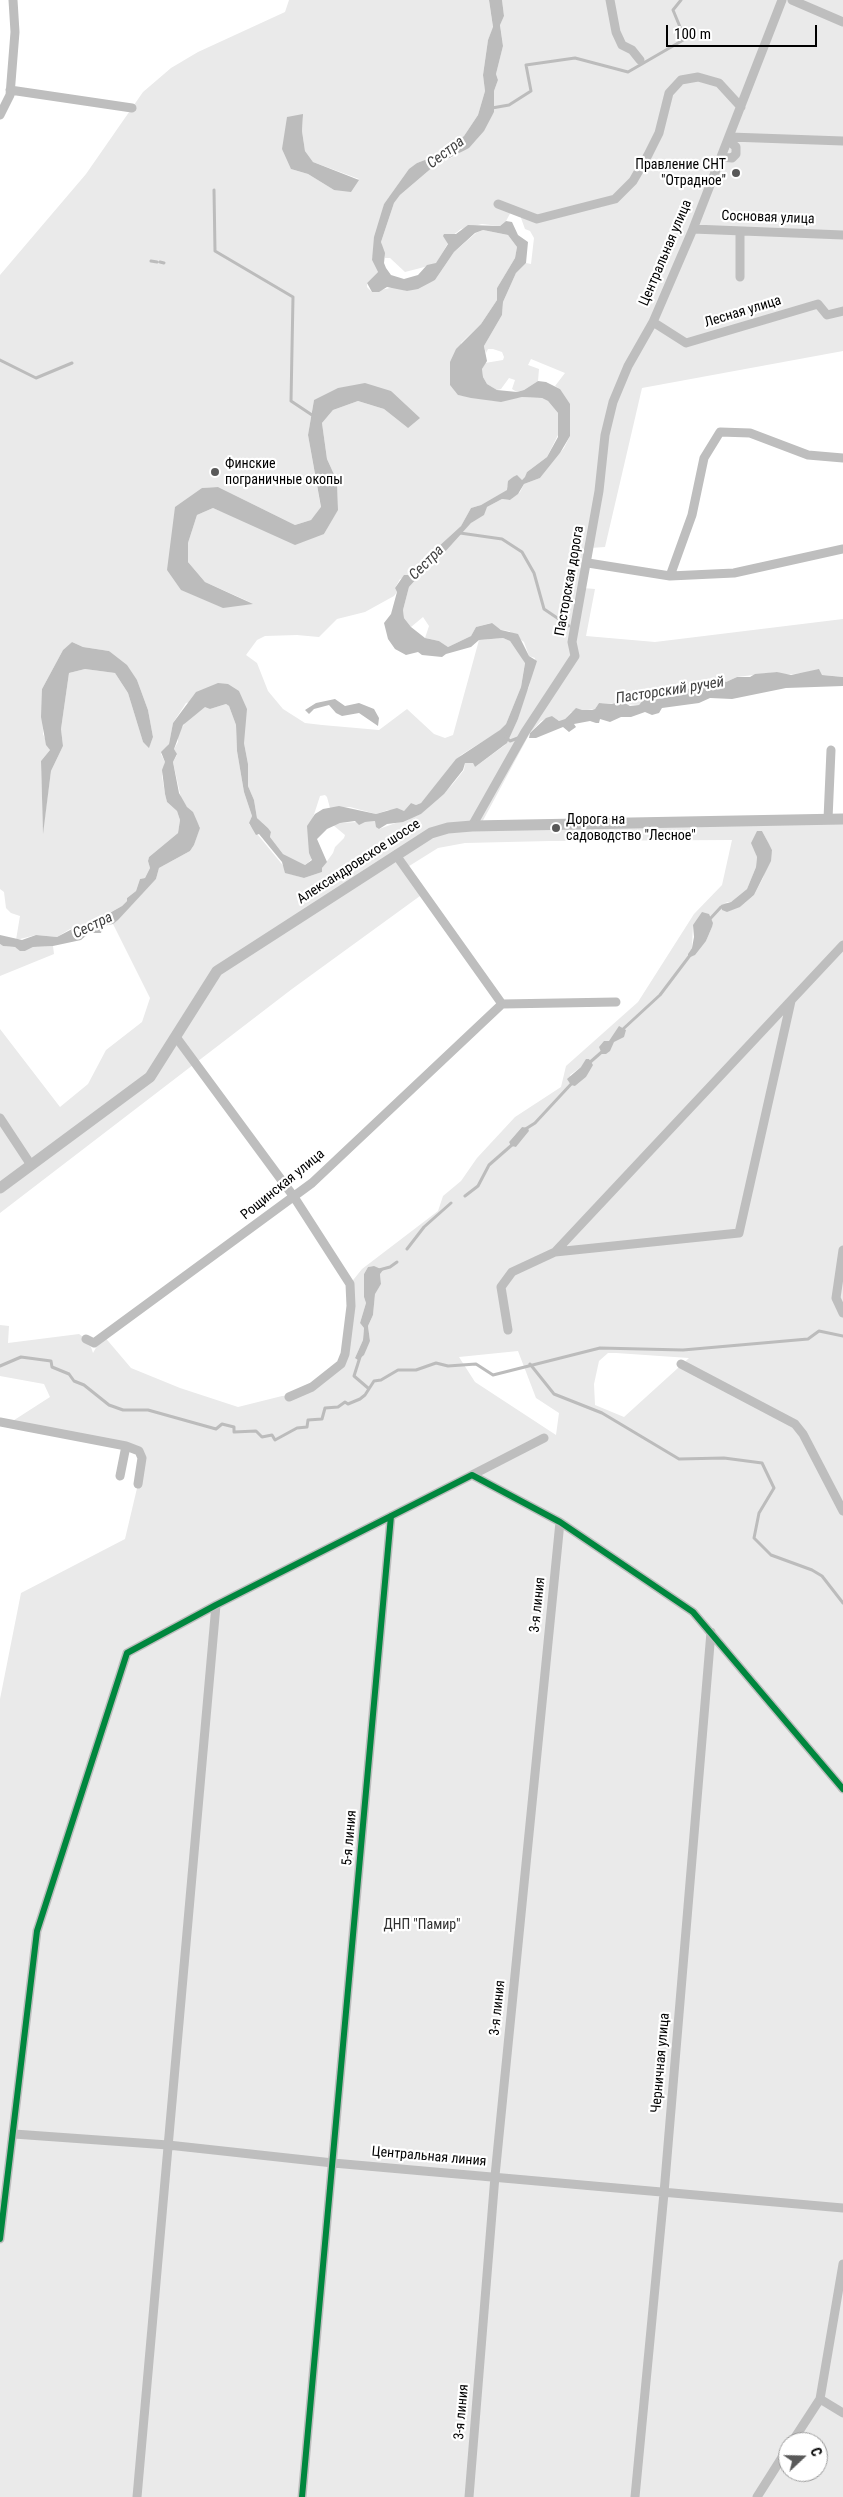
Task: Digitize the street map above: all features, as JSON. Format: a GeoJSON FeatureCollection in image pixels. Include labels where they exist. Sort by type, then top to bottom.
{"type":"FeatureCollection","features":[{"type":"Feature","properties":{"kind":"street"},"geometry":{"type":"LineString","coordinates":[[0,115],[6,93],[14,32],[13,0]]}},
{"type":"Feature","properties":{"kind":"street"},"geometry":{"type":"LineString","coordinates":[[610,0],[616,32],[622,45],[632,50],[640,60]]}},
{"type":"Feature","properties":{"kind":"street"},"geometry":{"type":"LineString","coordinates":[[782,0],[729,138],[843,141]]}},
{"type":"Feature","properties":{"kind":"street"},"geometry":{"type":"LineString","coordinates":[[792,0],[843,22]]}},
{"type":"Feature","properties":{"kind":"street"},"geometry":{"type":"LineString","coordinates":[[498,204],[537,219],[615,199],[633,181],[648,155],[659,133],[669,93],[681,80],[698,77],[719,83],[741,107]]}},
{"type":"Feature","properties":{"kind":"street"},"geometry":{"type":"LineString","coordinates":[[6,93],[132,108]]}},
{"type":"Feature","properties":{"kind":"street","name":"Центральная улица"},"geometry":{"type":"LineString","coordinates":[[614,402],[628,366],[652,322],[692,229],[720,157],[732,158],[736,154],[736,146],[729,138]]}},
{"type":"Feature","properties":{"kind":"street","name":"Сосновая улица"},"geometry":{"type":"LineString","coordinates":[[692,229],[843,235]]}},
{"type":"Feature","properties":{"kind":"street"},"geometry":{"type":"LineString","coordinates":[[740,231],[740,277]]}},
{"type":"Feature","properties":{"kind":"street","name":"Лесная улица"},"geometry":{"type":"LineString","coordinates":[[652,322],[686,343],[818,304],[827,315],[843,311]]}},
{"type":"Feature","properties":{"kind":"street","name":"Пасторская дорога"},"geometry":{"type":"LineString","coordinates":[[472,826],[523,736],[575,656],[572,642],[588,563],[605,435],[614,402]]}},
{"type":"Feature","properties":{"kind":"street"},"geometry":{"type":"LineString","coordinates":[[670,576],[692,515],[704,458],[720,432],[750,433],[808,455],[843,458]]}},
{"type":"Feature","properties":{"kind":"street"},"geometry":{"type":"LineString","coordinates":[[588,563],[670,576],[734,573],[843,548]]}},
{"type":"Feature","properties":{"kind":"street"},"geometry":{"type":"LineString","coordinates":[[828,819],[831,750]]}},
{"type":"Feature","properties":{"kind":"street","name":"Александровское шоссе"},"geometry":{"type":"LineString","coordinates":[[0,1188],[150,1077],[217,971],[396,854],[436,831],[472,826],[843,819]]}},
{"type":"Feature","properties":{"kind":"street"},"geometry":{"type":"LineString","coordinates":[[396,854],[502,1004],[616,1002]]}},
{"type":"Feature","properties":{"kind":"street"},"geometry":{"type":"LineString","coordinates":[[555,1252],[843,945]]}},
{"type":"Feature","properties":{"kind":"street"},"geometry":{"type":"LineString","coordinates":[[508,1330],[501,1287],[512,1272],[555,1252],[740,1233],[792,1000]]}},
{"type":"Feature","properties":{"kind":"street","name":"Рощинская улица"},"geometry":{"type":"LineString","coordinates":[[86,1339],[94,1342],[312,1183],[502,1004]]}},
{"type":"Feature","properties":{"kind":"street"},"geometry":{"type":"LineString","coordinates":[[176,1037],[294,1197],[350,1284],[351,1306],[345,1354],[341,1364],[312,1387],[289,1397]]}},
{"type":"Feature","properties":{"kind":"street"},"geometry":{"type":"LineString","coordinates":[[0,1118],[31,1165]]}},
{"type":"Feature","properties":{"kind":"street"},"geometry":{"type":"LineString","coordinates":[[843,1250],[836,1298],[843,1313]]}},
{"type":"Feature","properties":{"kind":"street"},"geometry":{"type":"LineString","coordinates":[[681,1364],[795,1424],[843,1512]]}},
{"type":"Feature","properties":{"kind":"street"},"geometry":{"type":"LineString","coordinates":[[0,1422],[126,1446],[139,1451],[142,1458],[138,1484]]}},
{"type":"Feature","properties":{"kind":"street"},"geometry":{"type":"LineString","coordinates":[[0,2239],[37,1930],[127,1653],[216,1605],[544,1438]]}},
{"type":"Feature","properties":{"kind":"street"},"geometry":{"type":"LineString","coordinates":[[120,1476],[126,1446]]}},
{"type":"Feature","properties":{"kind":"street"},"geometry":{"type":"LineString","coordinates":[[472,1475],[560,1522],[693,1612],[712,1632],[843,1789]]}},
{"type":"Feature","properties":{"kind":"street","name":"5-я линия"},"geometry":{"type":"LineString","coordinates":[[302,2497],[391,1516]]}},
{"type":"Feature","properties":{"kind":"street","name":"3-я линия"},"geometry":{"type":"LineString","coordinates":[[469,2497],[495,2176],[560,1522]]}},
{"type":"Feature","properties":{"kind":"street"},"geometry":{"type":"LineString","coordinates":[[137,2497],[216,1605]]}},
{"type":"Feature","properties":{"kind":"street","name":"Черничная улица"},"geometry":{"type":"LineString","coordinates":[[635,2497],[664,2193],[712,1632]]}},
{"type":"Feature","properties":{"kind":"street","name":"Центральная линия"},"geometry":{"type":"LineString","coordinates":[[14,2134],[168,2145],[333,2163],[843,2208]]}},
{"type":"Feature","properties":{"kind":"street"},"geometry":{"type":"LineString","coordinates":[[799,2432],[820,2399],[843,2264]]}},
{"type":"Feature","properties":{"kind":"street"},"geometry":{"type":"LineString","coordinates":[[820,2399],[843,2413]]}},
{"type":"Feature","properties":{"kind":"street"},"geometry":{"type":"LineString","coordinates":[[757,2497],[778,2464]]}},
{"type":"Feature","properties":{"kind":"green space"},"geometry":{"type":"Polygon","coordinates":[[[289,0],[489,0],[493,28],[488,40],[483,75],[485,91],[478,115],[464,136],[443,153],[417,163],[384,204],[372,260],[378,272],[367,283],[367,287],[372,292],[394,287],[407,291],[435,280],[454,252],[476,233],[483,230],[508,235],[517,247],[515,258],[497,288],[497,300],[481,324],[461,343],[458,395],[496,401],[522,397],[542,398],[548,401],[558,413],[559,433],[547,457],[527,472],[526,477],[522,480],[513,477],[507,487],[508,490],[481,505],[471,508],[461,526],[415,568],[411,575],[400,579],[395,588],[397,592],[394,596],[365,612],[337,619],[319,637],[297,635],[265,636],[257,640],[246,655],[257,663],[268,691],[283,709],[305,723],[322,725],[379,730],[407,709],[434,734],[445,738],[453,735],[479,640],[503,638],[510,641],[525,662],[521,687],[506,724],[501,730],[461,755],[421,803],[416,805],[411,803],[404,811],[388,810],[376,814],[350,807],[330,808],[327,797],[325,795],[320,796],[308,833],[312,859],[305,865],[283,854],[270,837],[271,832],[257,818],[254,800],[248,786],[248,764],[239,691],[186,703],[173,723],[169,744],[161,754],[165,762],[162,776],[167,802],[177,811],[180,820],[178,833],[149,857],[150,868],[145,878],[140,879],[136,891],[127,898],[127,901],[122,906],[77,931],[70,929],[57,937],[36,935],[16,940],[20,916],[11,913],[6,908],[4,892],[0,889],[0,275],[86,174],[143,92],[171,68],[198,52],[285,12],[289,0]],[[303,114],[291,169],[308,174],[334,190],[359,179],[313,162],[305,151],[302,131],[303,114]],[[391,391],[314,400],[308,435],[321,508],[311,520],[295,525],[218,487],[202,488],[167,570],[252,603],[205,582],[188,562],[188,543],[197,515],[213,508],[233,516],[324,534],[338,509],[337,481],[327,459],[322,423],[333,410],[358,401],[384,409],[408,428],[391,391]],[[72,642],[63,650],[42,689],[43,734],[50,750],[41,761],[43,831],[51,771],[63,746],[61,729],[69,673],[85,669],[115,673],[128,693],[143,742],[149,747],[153,737],[148,710],[137,680],[109,651],[83,647],[72,642]]]}},
{"type":"Feature","properties":{"kind":"green space","name":"ДНП \"Памир\""},"geometry":{"type":"Polygon","coordinates":[[[502,0],[843,0],[843,351],[642,388],[605,547],[590,548],[583,588],[595,589],[586,636],[655,642],[843,619],[843,677],[803,673],[784,675],[777,672],[737,677],[726,682],[712,682],[703,686],[694,684],[682,694],[658,699],[652,697],[639,705],[599,703],[595,709],[571,712],[565,719],[559,721],[552,716],[541,721],[530,733],[480,826],[843,819],[843,2497],[0,2497],[0,1699],[21,1593],[125,1539],[138,1484],[139,1451],[8,1424],[50,1397],[44,1384],[0,1376],[0,1325],[9,1326],[8,1343],[79,1334],[86,1339],[85,1343],[91,1347],[93,1353],[97,1346],[96,1342],[103,1335],[131,1368],[180,1388],[238,1407],[282,1396],[294,1395],[341,1364],[350,1284],[362,1269],[438,1211],[443,1196],[461,1181],[477,1158],[515,1117],[561,1087],[566,1066],[638,1002],[694,914],[722,885],[732,840],[465,843],[438,848],[406,868],[420,896],[292,989],[0,1213],[0,1122],[31,1158],[0,1114],[0,1029],[60,1107],[88,1084],[106,1050],[142,1022],[150,998],[113,924],[156,879],[159,868],[190,851],[194,845],[200,827],[181,798],[173,762],[177,755],[174,749],[178,742],[178,733],[188,719],[205,706],[210,709],[226,704],[229,706],[236,725],[237,751],[244,792],[252,816],[249,824],[290,874],[304,878],[322,872],[322,868],[335,847],[344,838],[345,835],[333,825],[376,821],[379,829],[421,814],[452,785],[464,770],[465,763],[473,763],[475,767],[505,745],[518,719],[525,694],[529,687],[535,658],[529,656],[524,642],[509,631],[501,630],[491,623],[476,627],[471,636],[448,647],[439,641],[425,638],[429,626],[423,617],[411,627],[404,618],[403,610],[409,587],[428,566],[443,554],[452,542],[487,507],[502,499],[510,500],[520,492],[524,484],[540,478],[564,448],[570,436],[560,389],[555,386],[565,373],[531,359],[528,365],[539,369],[538,381],[517,392],[512,389],[515,380],[509,378],[501,389],[497,390],[487,384],[483,377],[482,369],[485,363],[503,360],[502,352],[488,349],[486,353],[484,346],[502,315],[503,302],[516,273],[526,263],[531,264],[534,238],[530,231],[525,229],[521,218],[523,214],[512,210],[506,221],[500,226],[482,224],[461,229],[452,236],[436,264],[405,272],[390,258],[385,258],[381,242],[394,203],[400,195],[434,166],[457,155],[476,140],[494,112],[494,91],[498,80],[496,74],[503,46],[500,24],[504,16],[502,0]],[[762,831],[752,842],[757,857],[756,867],[747,889],[731,902],[725,902],[740,907],[754,895],[763,878],[772,850],[762,831]],[[693,925],[692,948],[688,954],[706,941],[712,927],[693,925]],[[581,1067],[570,1075],[575,1086],[586,1077],[589,1068],[581,1067]],[[522,1127],[509,1142],[511,1146],[516,1147],[529,1131],[522,1127]],[[374,1266],[368,1267],[364,1274],[364,1297],[366,1303],[360,1323],[364,1328],[363,1340],[355,1358],[370,1341],[368,1326],[373,1315],[375,1293],[381,1284],[380,1274],[374,1266]],[[518,1351],[459,1357],[475,1382],[556,1435],[559,1413],[536,1398],[518,1351]],[[608,1353],[599,1361],[594,1384],[595,1405],[624,1417],[689,1358],[608,1353]]]}},
{"type":"Feature","properties":{"kind":"green space"},"geometry":{"type":"Polygon","coordinates":[[[0,944],[25,951],[33,947],[53,946],[54,954],[0,976],[0,944]]]}},
{"type":"Feature","properties":{"kind":"water","name":"Сестра"},"geometry":{"type":"Polygon","coordinates":[[[489,0],[502,0],[504,16],[500,25],[503,46],[496,74],[498,80],[494,91],[494,112],[484,131],[469,148],[434,166],[400,195],[394,203],[381,242],[385,253],[384,263],[386,268],[391,275],[404,279],[418,275],[427,265],[436,263],[448,244],[443,236],[444,234],[456,234],[468,225],[500,226],[506,221],[512,222],[518,235],[528,242],[526,263],[516,273],[503,302],[502,315],[484,346],[487,361],[482,369],[483,377],[487,384],[497,390],[517,392],[538,381],[546,382],[560,389],[570,404],[570,436],[560,453],[540,478],[524,484],[518,494],[510,500],[502,499],[487,507],[484,515],[471,523],[409,587],[403,610],[404,618],[411,627],[425,638],[439,641],[448,647],[471,636],[476,627],[492,623],[501,630],[518,634],[529,656],[537,661],[518,719],[507,743],[475,767],[473,763],[465,763],[463,770],[444,794],[421,814],[403,822],[387,824],[379,829],[376,827],[375,821],[359,825],[355,821],[340,823],[327,829],[317,839],[327,862],[322,868],[322,872],[304,878],[285,873],[282,862],[259,834],[256,835],[249,823],[252,816],[244,792],[237,751],[236,725],[229,706],[226,704],[210,709],[205,707],[183,725],[174,749],[177,754],[173,762],[179,793],[187,807],[193,812],[200,828],[190,851],[159,868],[156,879],[118,920],[113,924],[103,926],[101,933],[89,933],[81,940],[53,946],[33,947],[25,951],[20,951],[15,947],[3,946],[0,944],[0,935],[22,940],[36,935],[57,937],[74,928],[78,931],[122,906],[127,901],[127,898],[136,891],[140,879],[145,878],[150,868],[149,857],[178,833],[180,820],[177,811],[167,802],[165,794],[162,770],[165,762],[161,752],[169,744],[173,723],[196,692],[218,683],[228,684],[239,691],[247,709],[244,743],[248,764],[248,786],[254,800],[257,818],[271,832],[270,837],[283,854],[305,865],[312,860],[309,853],[307,826],[315,814],[323,809],[339,806],[376,814],[397,808],[404,811],[411,803],[416,805],[421,803],[456,759],[506,724],[521,687],[525,663],[510,641],[503,638],[479,640],[471,647],[446,654],[442,657],[422,655],[418,652],[406,655],[395,649],[388,639],[384,623],[391,614],[397,592],[395,588],[404,575],[411,575],[415,568],[461,526],[471,508],[481,505],[507,490],[508,481],[513,477],[517,475],[522,480],[527,472],[547,457],[558,437],[558,413],[548,401],[542,398],[522,397],[501,402],[471,398],[458,395],[450,385],[450,362],[456,349],[481,324],[497,300],[497,288],[515,258],[517,247],[508,235],[483,230],[475,233],[454,252],[435,280],[418,289],[407,291],[387,287],[379,292],[372,292],[367,283],[378,272],[372,260],[374,237],[384,204],[409,169],[417,163],[443,153],[464,136],[478,115],[485,91],[483,75],[488,40],[493,27],[489,0]]]}},
{"type":"Feature","properties":{"kind":"water"},"geometry":{"type":"Polygon","coordinates":[[[303,114],[302,131],[305,151],[313,162],[359,180],[351,192],[334,190],[308,174],[291,169],[282,149],[287,117],[303,114]]]}},
{"type":"Feature","properties":{"kind":"water"},"geometry":{"type":"Polygon","coordinates":[[[365,383],[391,391],[420,418],[408,428],[384,409],[358,401],[333,410],[322,423],[327,459],[337,481],[338,510],[324,534],[295,545],[213,508],[197,515],[188,543],[188,562],[205,582],[253,604],[223,608],[181,590],[167,570],[175,507],[202,488],[218,487],[295,525],[311,520],[321,507],[308,435],[314,400],[338,388],[365,383]]]}},
{"type":"Feature","properties":{"kind":"water"},"geometry":{"type":"Polygon","coordinates":[[[72,642],[83,647],[109,651],[127,665],[137,680],[148,710],[153,737],[149,748],[143,742],[128,693],[115,673],[85,669],[69,673],[61,729],[63,746],[51,771],[43,834],[41,761],[50,750],[46,745],[41,717],[42,689],[63,650],[72,642]]]}},
{"type":"Feature","properties":{"kind":"water"},"geometry":{"type":"Polygon","coordinates":[[[819,669],[822,675],[843,677],[843,686],[786,688],[732,699],[710,698],[699,703],[662,708],[659,713],[652,715],[645,712],[631,717],[621,717],[610,722],[600,719],[599,723],[590,721],[574,724],[576,727],[569,732],[563,727],[536,738],[529,738],[530,733],[546,718],[552,716],[559,721],[565,719],[576,708],[592,710],[599,703],[612,704],[621,701],[630,706],[639,705],[645,698],[658,699],[682,694],[694,684],[703,686],[721,680],[726,682],[737,677],[750,677],[755,674],[777,672],[791,675],[819,669]]]}},
{"type":"Feature","properties":{"kind":"water"},"geometry":{"type":"Polygon","coordinates":[[[335,699],[345,706],[359,703],[374,709],[379,718],[378,726],[359,713],[342,716],[336,713],[329,705],[314,709],[309,714],[305,710],[316,703],[335,699]]]}},
{"type":"Feature","properties":{"kind":"water"},"geometry":{"type":"Polygon","coordinates":[[[757,831],[762,831],[772,850],[771,861],[754,895],[740,907],[727,912],[722,910],[721,905],[731,902],[747,889],[756,867],[757,857],[751,843],[757,831]]]}},
{"type":"Feature","properties":{"kind":"water"},"geometry":{"type":"Polygon","coordinates":[[[702,912],[709,914],[713,923],[712,927],[706,941],[695,955],[688,958],[694,937],[693,925],[702,912]]]}},
{"type":"Feature","properties":{"kind":"water"},"geometry":{"type":"Polygon","coordinates":[[[619,1026],[626,1030],[624,1037],[614,1042],[610,1051],[602,1054],[599,1047],[604,1041],[609,1041],[619,1026]]]}},
{"type":"Feature","properties":{"kind":"water"},"geometry":{"type":"Polygon","coordinates":[[[586,1059],[589,1059],[593,1065],[586,1077],[575,1086],[571,1085],[567,1079],[581,1067],[586,1059]]]}},
{"type":"Feature","properties":{"kind":"water"},"geometry":{"type":"Polygon","coordinates":[[[522,1127],[528,1128],[529,1131],[516,1147],[511,1146],[509,1142],[522,1127]]]}},
{"type":"Feature","properties":{"kind":"water"},"geometry":{"type":"Polygon","coordinates":[[[374,1266],[383,1270],[380,1274],[381,1284],[375,1294],[373,1315],[368,1326],[370,1341],[364,1355],[358,1360],[355,1358],[363,1340],[364,1328],[360,1323],[366,1303],[364,1297],[364,1274],[368,1267],[374,1266]]]}},
{"type":"Feature","properties":{"kind":"waterway"},"geometry":{"type":"LineString","coordinates":[[492,108],[509,105],[531,91],[526,65],[575,58],[628,72],[685,39],[673,10],[681,0]]}},
{"type":"Feature","properties":{"kind":"waterway"},"geometry":{"type":"LineString","coordinates":[[214,190],[215,251],[293,297],[291,401],[312,415]]}},
{"type":"Feature","properties":{"kind":"waterway"},"geometry":{"type":"LineString","coordinates":[[151,261],[157,262]]}},
{"type":"Feature","properties":{"kind":"waterway"},"geometry":{"type":"LineString","coordinates":[[160,262],[164,263]]}},
{"type":"Feature","properties":{"kind":"waterway"},"geometry":{"type":"LineString","coordinates":[[0,360],[36,378],[72,363]]}},
{"type":"Feature","properties":{"kind":"waterway"},"geometry":{"type":"LineString","coordinates":[[460,533],[502,539],[522,552],[534,573],[544,609],[569,626]]}},
{"type":"Feature","properties":{"kind":"waterway","name":"Пасторский ручей"},"geometry":{"type":"LineString","coordinates":[[506,737],[510,741],[518,738]]}},
{"type":"Feature","properties":{"kind":"waterway"},"geometry":{"type":"LineString","coordinates":[[709,920],[721,907],[725,907]]}},
{"type":"Feature","properties":{"kind":"waterway"},"geometry":{"type":"LineString","coordinates":[[622,1030],[660,995],[691,954]]}},
{"type":"Feature","properties":{"kind":"waterway"},"geometry":{"type":"LineString","coordinates":[[588,1064],[604,1050]]}},
{"type":"Feature","properties":{"kind":"waterway"},"geometry":{"type":"LineString","coordinates":[[524,1130],[535,1123],[573,1082]]}},
{"type":"Feature","properties":{"kind":"waterway"},"geometry":{"type":"LineString","coordinates":[[465,1196],[478,1186],[489,1165],[513,1144]]}},
{"type":"Feature","properties":{"kind":"waterway"},"geometry":{"type":"LineString","coordinates":[[407,1249],[424,1227],[451,1203]]}},
{"type":"Feature","properties":{"kind":"waterway"},"geometry":{"type":"LineString","coordinates":[[379,1270],[390,1267],[397,1262]]}},
{"type":"Feature","properties":{"kind":"waterway"},"geometry":{"type":"LineString","coordinates":[[0,1366],[21,1357],[51,1361],[52,1367],[69,1374],[74,1381],[84,1385],[109,1405],[123,1410],[148,1410],[216,1429],[222,1424],[234,1427],[234,1432],[256,1431],[262,1437],[272,1435],[275,1440],[297,1428],[307,1427],[308,1420],[322,1419],[325,1408],[338,1407],[345,1402],[348,1404],[360,1399],[374,1381],[381,1380],[398,1370],[416,1370],[436,1363],[448,1366],[476,1364],[493,1375],[600,1348],[683,1350],[808,1339],[819,1331],[843,1336]]}},
{"type":"Feature","properties":{"kind":"waterway"},"geometry":{"type":"LineString","coordinates":[[360,1357],[354,1376],[368,1388]]}},
{"type":"Feature","properties":{"kind":"waterway"},"geometry":{"type":"LineString","coordinates":[[530,1364],[554,1394],[602,1413],[679,1459],[724,1458],[762,1463],[774,1488],[759,1513],[754,1538],[771,1555],[812,1570],[822,1576],[843,1603]]}},
{"type":"Feature","properties":{"kind":"cycle path"},"geometry":{"type":"LineString","coordinates":[[0,2239],[37,1931],[127,1653],[216,1605],[472,1475],[560,1522],[693,1612],[843,1789]]}},
{"type":"Feature","properties":{"kind":"cycle path"},"geometry":{"type":"LineString","coordinates":[[302,2497],[391,1516]]}},
{"type":"Feature","properties":{"kind":"place","name":"Правление СНТ \"Отрадное\""},"geometry":{"type":"Point","coordinates":[736,173]}},
{"type":"Feature","properties":{"kind":"place","name":"Финские пограничные окопы"},"geometry":{"type":"Point","coordinates":[215,472]}},
{"type":"Feature","properties":{"kind":"place","name":"Дорога на садоводство \"Лесное\""},"geometry":{"type":"Point","coordinates":[556,828]}}]}
